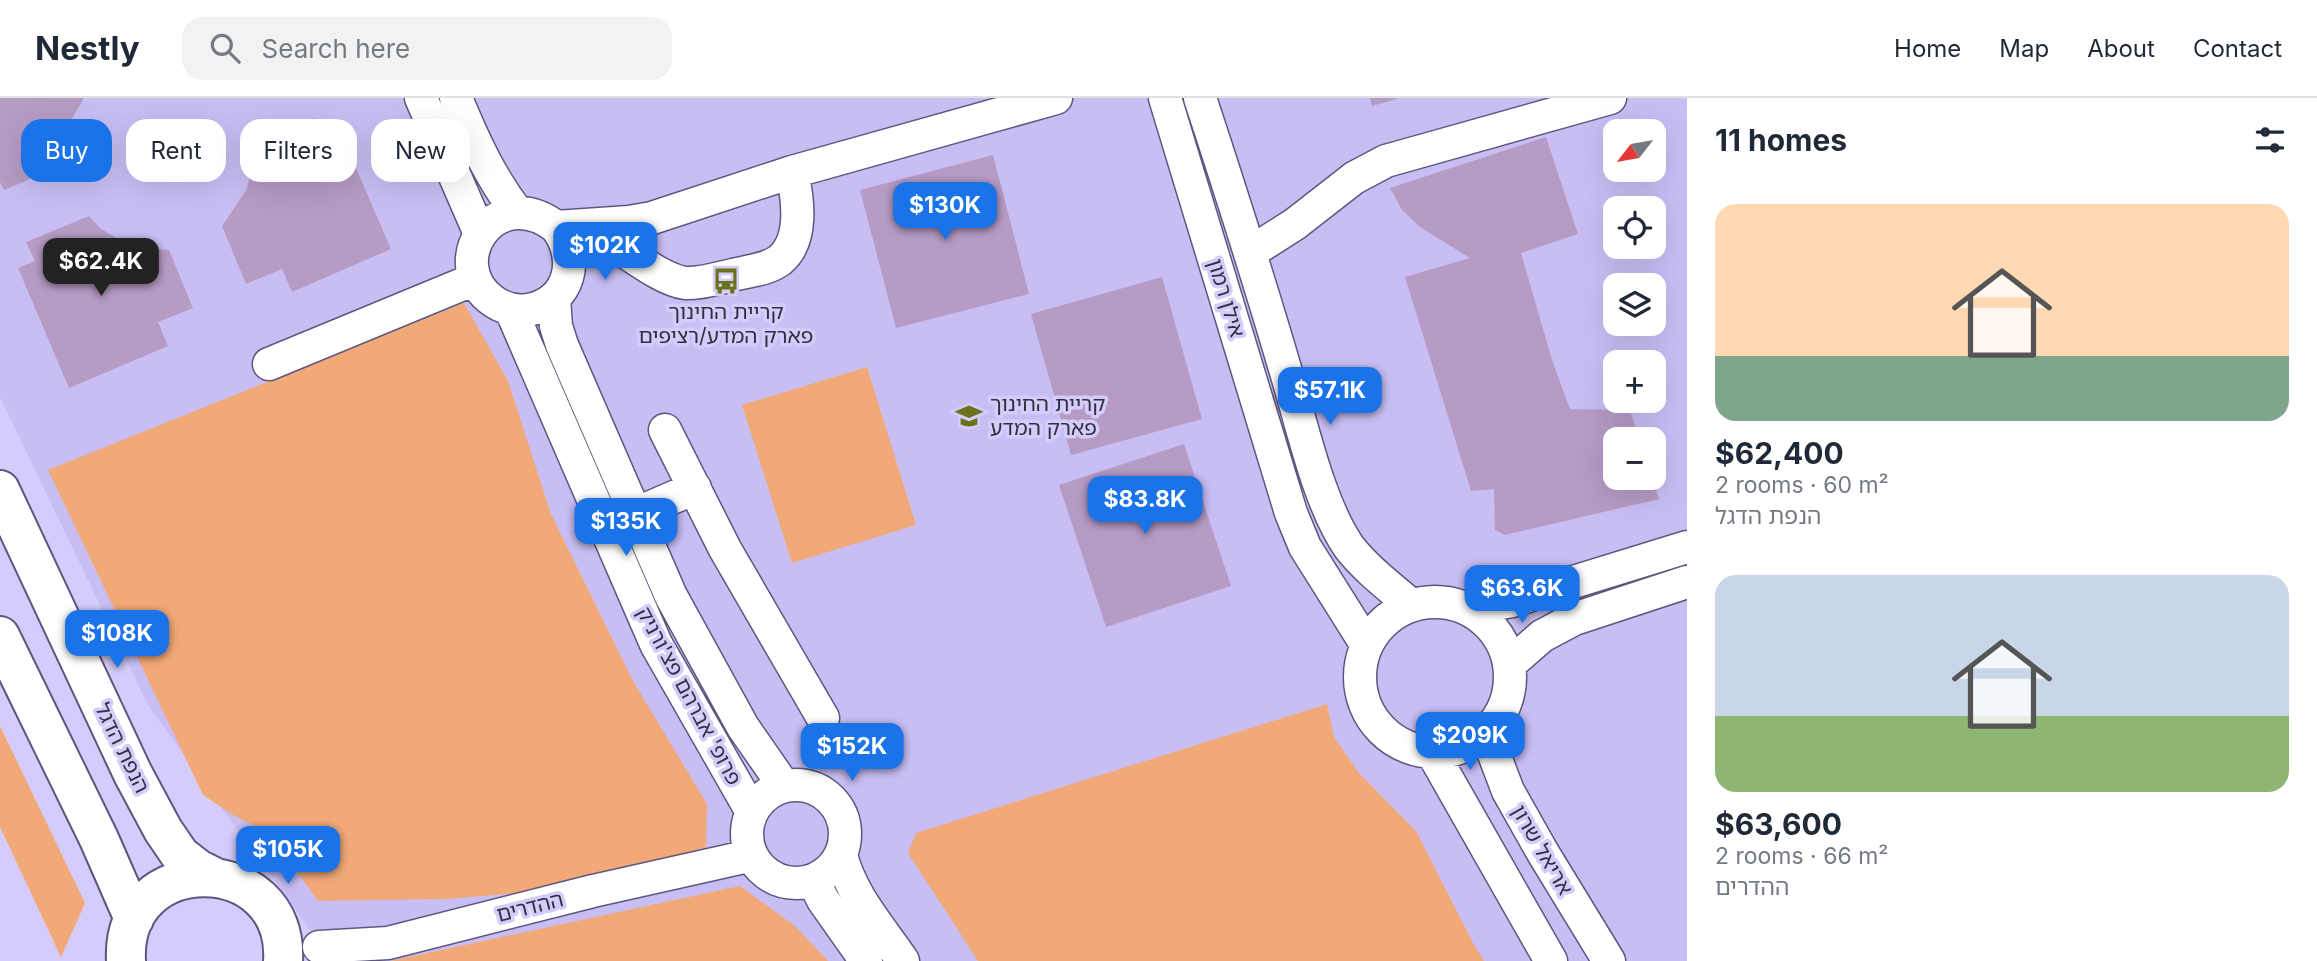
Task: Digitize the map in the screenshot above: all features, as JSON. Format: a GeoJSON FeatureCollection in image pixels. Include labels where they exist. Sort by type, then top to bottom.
{"type":"FeatureCollection","features":[{"type":"Feature","properties":{"kind":"main road","name":"הנפת הדגל"},"geometry":{"type":"LineString","coordinates":[[0,490],[133,774],[163,830],[180,855],[198,869],[244,887],[269,909],[282,940],[283,961]]}},
{"type":"Feature","properties":{"kind":"main road"},"geometry":{"type":"LineString","coordinates":[[0,636],[99,839],[134,919]]}},
{"type":"Feature","properties":{"kind":"main road"},"geometry":{"type":"LineString","coordinates":[[125,960],[127,938],[142,906],[166,886],[196,876],[212,876]]}},
{"type":"Feature","properties":{"kind":"street"},"geometry":{"type":"LineString","coordinates":[[421,98],[480,234]]}},
{"type":"Feature","properties":{"kind":"street"},"geometry":{"type":"LineString","coordinates":[[456,98],[478,151],[499,188],[517,212]]}},
{"type":"Feature","properties":{"kind":"street"},"geometry":{"type":"LineString","coordinates":[[560,288],[570,257],[568,246],[555,227],[544,218],[517,212],[496,219],[480,234],[473,256],[475,279],[489,299],[511,310],[527,310],[542,306],[613,244],[675,212],[792,172],[1056,98]]}},
{"type":"Feature","properties":{"kind":"street","name":"אילן רמון"},"geometry":{"type":"LineString","coordinates":[[1166,98],[1291,513],[1305,547],[1366,644]]}},
{"type":"Feature","properties":{"kind":"street","name":"אילן רמון"},"geometry":{"type":"LineString","coordinates":[[1199,98],[1251,252],[1319,482],[1335,521],[1349,546],[1366,566],[1411,605]]}},
{"type":"Feature","properties":{"kind":"street"},"geometry":{"type":"LineString","coordinates":[[1251,252],[1298,222],[1354,178],[1386,161],[1610,98]]}},
{"type":"Feature","properties":{"kind":"street"},"geometry":{"type":"LineString","coordinates":[[613,244],[672,279],[687,283],[767,267],[781,259],[792,243],[798,218],[792,172]]}},
{"type":"Feature","properties":{"kind":"street"},"geometry":{"type":"LineString","coordinates":[[555,227],[629,222],[675,212]]}},
{"type":"Feature","properties":{"kind":"street"},"geometry":{"type":"LineString","coordinates":[[269,364],[475,279]]}},
{"type":"Feature","properties":{"kind":"street","name":"פרופ' אברהם פצ'ורניק"},"geometry":{"type":"LineString","coordinates":[[560,288],[556,326],[562,345],[671,596],[743,727],[783,786]]}},
{"type":"Feature","properties":{"kind":"street","name":"פרופ' אברהם פצ'ורניק"},"geometry":{"type":"LineString","coordinates":[[511,310],[656,644],[751,812]]}},
{"type":"Feature","properties":{"kind":"street"},"geometry":{"type":"LineString","coordinates":[[665,430],[725,549],[823,718]]}},
{"type":"Feature","properties":{"kind":"street"},"geometry":{"type":"LineString","coordinates":[[635,514],[695,488]]}},
{"type":"Feature","properties":{"kind":"street"},"geometry":{"type":"LineString","coordinates":[[1468,609],[1512,601],[1687,547]]}},
{"type":"Feature","properties":{"kind":"street"},"geometry":{"type":"LineString","coordinates":[[1509,665],[1542,636],[1574,618],[1687,582]]}},
{"type":"Feature","properties":{"kind":"street"},"geometry":{"type":"LineString","coordinates":[[1430,601],[1450,603],[1468,609],[1488,623],[1502,642],[1509,665],[1509,690],[1501,713],[1486,733],[1470,744],[1451,751],[1432,752],[1410,748],[1390,738],[1374,722],[1364,702],[1359,680],[1361,658],[1366,644],[1377,627],[1393,614],[1411,605],[1430,601]]}},
{"type":"Feature","properties":{"kind":"street","name":"אריאל שרון"},"geometry":{"type":"LineString","coordinates":[[1486,733],[1508,791],[1609,961]]}},
{"type":"Feature","properties":{"kind":"street"},"geometry":{"type":"LineString","coordinates":[[1432,752],[1551,961]]}},
{"type":"Feature","properties":{"kind":"street"},"geometry":{"type":"LineString","coordinates":[[799,784],[814,787],[827,795],[838,807],[844,821],[846,836],[841,855],[825,874],[813,880],[785,882],[771,876],[760,867],[747,841],[751,812],[765,796],[783,786],[799,784]]}},
{"type":"Feature","properties":{"kind":"street"},"geometry":{"type":"LineString","coordinates":[[841,855],[846,874],[858,896],[903,961]]}},
{"type":"Feature","properties":{"kind":"street","name":"ההדרים"},"geometry":{"type":"LineString","coordinates":[[319,947],[388,943],[593,891],[740,858]]}},
{"type":"Feature","properties":{"kind":"street"},"geometry":{"type":"LineString","coordinates":[[813,880],[823,901],[866,961]]}},
{"type":"Feature","properties":{"kind":"shaded area"},"geometry":{"type":"Polygon","coordinates":[[[0,98],[1687,98],[1687,961],[332,961],[148,705],[0,397],[0,98]]]}},
{"type":"Feature","properties":{"kind":"shaded area"},"geometry":{"type":"Polygon","coordinates":[[[464,303],[508,381],[551,514],[633,681],[707,804],[706,847],[555,890],[446,899],[318,901],[270,834],[233,815],[203,795],[48,470],[464,303]]]}},
{"type":"Feature","properties":{"kind":"shaded area"},"geometry":{"type":"Polygon","coordinates":[[[867,367],[916,525],[792,563],[742,405],[867,367]]]}},
{"type":"Feature","properties":{"kind":"shaded area"},"geometry":{"type":"Polygon","coordinates":[[[1327,704],[1334,737],[1359,773],[1416,831],[1484,961],[978,961],[908,853],[916,833],[1327,704]]]}},
{"type":"Feature","properties":{"kind":"shaded area"},"geometry":{"type":"Polygon","coordinates":[[[0,726],[85,903],[61,957],[0,827],[0,726]]]}},
{"type":"Feature","properties":{"kind":"shaded area"},"geometry":{"type":"Polygon","coordinates":[[[740,886],[795,926],[828,961],[390,961],[740,886]]]}},
{"type":"Feature","properties":{"kind":"building"},"geometry":{"type":"Polygon","coordinates":[[[0,98],[84,98],[72,119],[21,119],[23,182],[4,190],[0,182],[0,98]]]}},
{"type":"Feature","properties":{"kind":"building"},"geometry":{"type":"Polygon","coordinates":[[[1370,98],[1397,98],[1397,99],[1372,106],[1370,98]]]}},
{"type":"Feature","properties":{"kind":"building"},"geometry":{"type":"Polygon","coordinates":[[[1546,137],[1578,234],[1521,253],[1552,360],[1570,409],[1631,413],[1635,427],[1603,427],[1603,490],[1656,490],[1659,499],[1505,535],[1495,530],[1494,489],[1471,491],[1405,277],[1470,258],[1420,227],[1402,210],[1390,188],[1546,137]]]}},
{"type":"Feature","properties":{"kind":"building"},"geometry":{"type":"Polygon","coordinates":[[[993,155],[1029,294],[896,328],[860,190],[993,155]]]}},
{"type":"Feature","properties":{"kind":"building"},"geometry":{"type":"Polygon","coordinates":[[[357,171],[391,249],[292,292],[282,269],[246,284],[222,226],[247,189],[249,182],[357,182],[357,171]]]}},
{"type":"Feature","properties":{"kind":"building"},"geometry":{"type":"Polygon","coordinates":[[[89,216],[101,229],[125,243],[169,250],[193,308],[158,322],[168,346],[69,388],[18,268],[35,261],[26,242],[89,216]]]}},
{"type":"Feature","properties":{"kind":"building"},"geometry":{"type":"Polygon","coordinates":[[[1162,277],[1202,419],[1071,455],[1031,314],[1162,277]]]}},
{"type":"Feature","properties":{"kind":"building"},"geometry":{"type":"Polygon","coordinates":[[[1184,444],[1231,586],[1106,627],[1059,485],[1184,444]]]}},
{"type":"Feature","properties":{"kind":"place","name":"קריית החינוך פארק המדע/רציפים"},"geometry":{"type":"Point","coordinates":[726,281]}},
{"type":"Feature","properties":{"kind":"place","name":"קריית החינוך פארק המדע"},"geometry":{"type":"Point","coordinates":[969,416]}}]}
